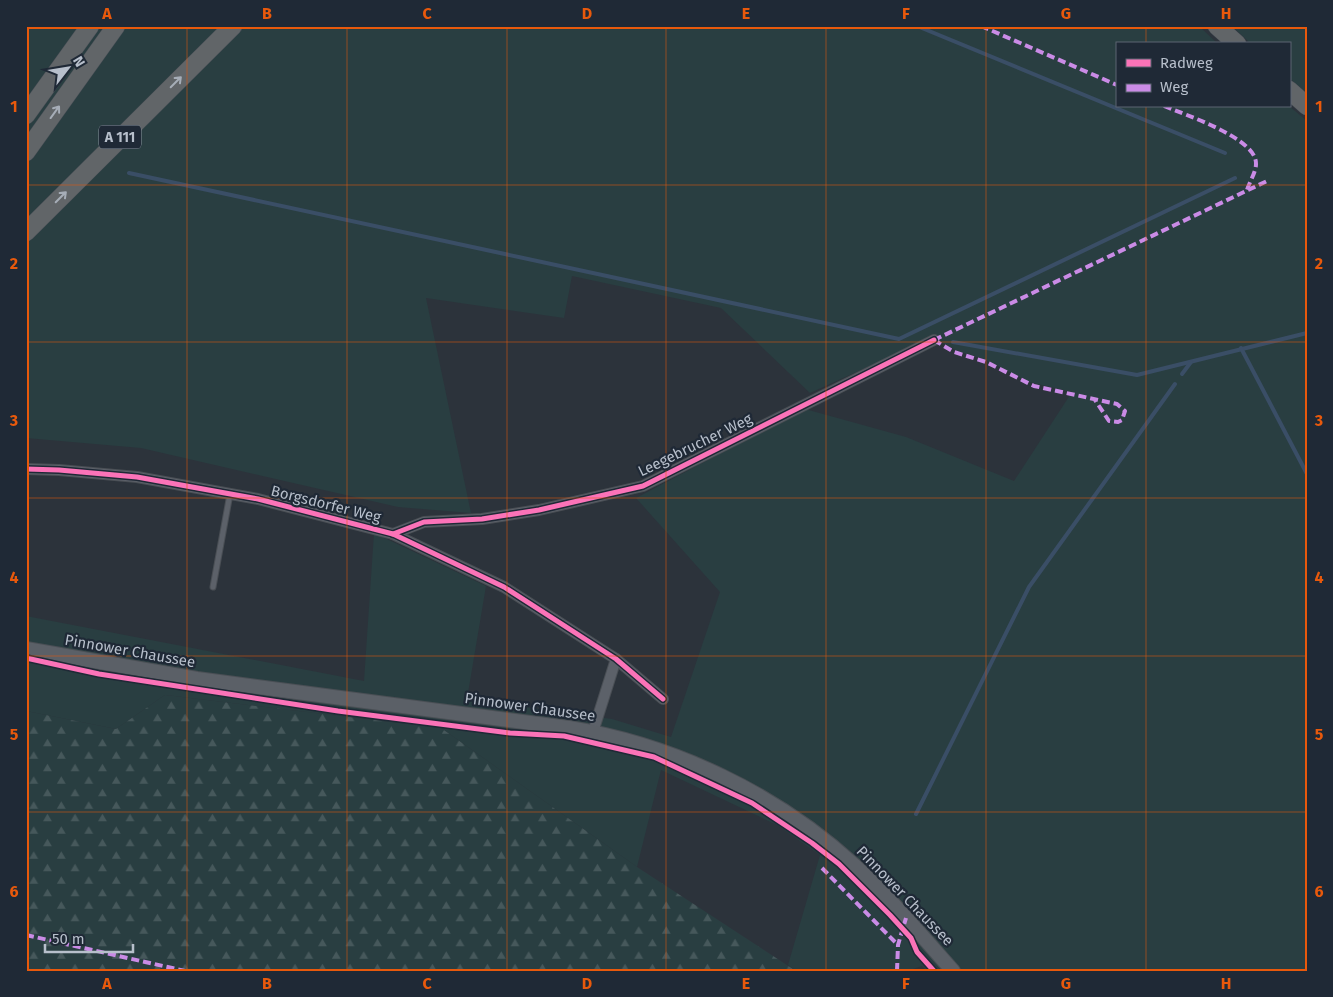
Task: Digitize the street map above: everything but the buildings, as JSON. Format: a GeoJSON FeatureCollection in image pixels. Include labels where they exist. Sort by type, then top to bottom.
{"type":"FeatureCollection","features":[{"type":"Feature","properties":{"kind":"highway"},"geometry":{"type":"LineString","coordinates":[[26,115],[90,26]]}},
{"type":"Feature","properties":{"kind":"highway"},"geometry":{"type":"LineString","coordinates":[[26,152],[116,26]]}},
{"type":"Feature","properties":{"kind":"highway","name":"A 111"},"geometry":{"type":"LineString","coordinates":[[26,232],[233,26]]}},
{"type":"Feature","properties":{"kind":"highway"},"geometry":{"type":"LineString","coordinates":[[1217,26],[1235,42]]}},
{"type":"Feature","properties":{"kind":"highway"},"geometry":{"type":"LineString","coordinates":[[1290,91],[1307,106]]}},
{"type":"Feature","properties":{"kind":"main road","name":"Pinnower Chaussee"},"geometry":{"type":"LineString","coordinates":[[26,649],[197,679],[593,732],[649,747],[745,788],[800,822],[838,851],[876,886],[953,971]]}},
{"type":"Feature","properties":{"kind":"street","name":"Leegebrucher Weg"},"geometry":{"type":"LineString","coordinates":[[393,534],[424,522],[482,519],[539,510],[643,486],[934,340]]}},
{"type":"Feature","properties":{"kind":"street","name":"Borgsdorfer Weg"},"geometry":{"type":"LineString","coordinates":[[26,469],[137,477],[230,494],[393,534],[504,587],[616,660],[663,699]]}},
{"type":"Feature","properties":{"kind":"street"},"geometry":{"type":"LineString","coordinates":[[593,732],[616,660]]}},
{"type":"Feature","properties":{"kind":"lane"},"geometry":{"type":"LineString","coordinates":[[213,587],[230,494]]}},
{"type":"Feature","properties":{"kind":"green space"},"geometry":{"type":"Polygon","coordinates":[[[26,26],[1199,26],[1216,42],[1116,42],[1116,108],[1290,107],[1307,121],[1307,971],[927,971],[922,966],[907,971],[796,971],[788,965],[820,855],[777,825],[661,770],[637,867],[441,728],[165,695],[116,729],[26,711],[26,616],[364,681],[374,533],[486,586],[467,699],[612,719],[671,737],[720,592],[636,498],[805,409],[906,437],[1014,481],[1072,392],[1029,382],[984,359],[957,351],[939,341],[929,339],[810,393],[721,308],[572,276],[564,318],[426,298],[471,513],[398,507],[141,448],[26,438],[26,26]]]}},
{"type":"Feature","properties":{"kind":"green space"},"geometry":{"type":"Polygon","coordinates":[[[1232,26],[1307,26],[1307,93],[1290,79],[1290,42],[1249,42],[1232,26]]]}},
{"type":"Feature","properties":{"kind":"green space"},"geometry":{"type":"Polygon","coordinates":[[[165,695],[441,728],[637,867],[796,971],[26,971],[26,711],[116,729],[165,695]]]}},
{"type":"Feature","properties":{"kind":"waterway"},"geometry":{"type":"LineString","coordinates":[[917,26],[1225,153]]}},
{"type":"Feature","properties":{"kind":"waterway"},"geometry":{"type":"LineString","coordinates":[[129,173],[899,339],[1235,178]]}},
{"type":"Feature","properties":{"kind":"waterway"},"geometry":{"type":"LineString","coordinates":[[953,342],[1137,375],[1307,333]]}},
{"type":"Feature","properties":{"kind":"waterway"},"geometry":{"type":"LineString","coordinates":[[1241,348],[1307,474]]}},
{"type":"Feature","properties":{"kind":"waterway"},"geometry":{"type":"LineString","coordinates":[[1182,374],[1191,362]]}},
{"type":"Feature","properties":{"kind":"waterway"},"geometry":{"type":"LineString","coordinates":[[916,814],[1029,587],[1175,384]]}},
{"type":"Feature","properties":{"kind":"marked path"},"geometry":{"type":"LineString","coordinates":[[981,26],[1116,85]]}},
{"type":"Feature","properties":{"kind":"marked path"},"geometry":{"type":"LineString","coordinates":[[1169,108],[1203,121],[1245,145],[1253,154],[1256,164],[1247,190]]}},
{"type":"Feature","properties":{"kind":"marked path"},"geometry":{"type":"LineString","coordinates":[[934,340],[1267,181]]}},
{"type":"Feature","properties":{"kind":"marked path"},"geometry":{"type":"LineString","coordinates":[[934,340],[954,352],[986,362],[1034,386],[1117,404],[1125,411],[1122,420],[1118,422],[1109,421],[1095,400]]}},
{"type":"Feature","properties":{"kind":"marked path"},"geometry":{"type":"LineString","coordinates":[[822,868],[898,945]]}},
{"type":"Feature","properties":{"kind":"marked path"},"geometry":{"type":"LineString","coordinates":[[897,971],[898,945],[906,918]]}},
{"type":"Feature","properties":{"kind":"marked path"},"geometry":{"type":"LineString","coordinates":[[26,935],[185,971]]}},
{"type":"Feature","properties":{"kind":"cycle path"},"geometry":{"type":"LineString","coordinates":[[393,534],[424,522],[482,519],[539,510],[643,486],[934,340]]}},
{"type":"Feature","properties":{"kind":"cycle path"},"geometry":{"type":"LineString","coordinates":[[26,469],[137,477],[258,499],[393,534],[504,587],[616,659],[663,699]]}},
{"type":"Feature","properties":{"kind":"cycle path"},"geometry":{"type":"LineString","coordinates":[[26,658],[99,674],[338,711],[510,733],[564,736],[654,757],[752,803],[812,843],[839,864],[890,915],[911,938],[917,952],[934,971]]}}]}
